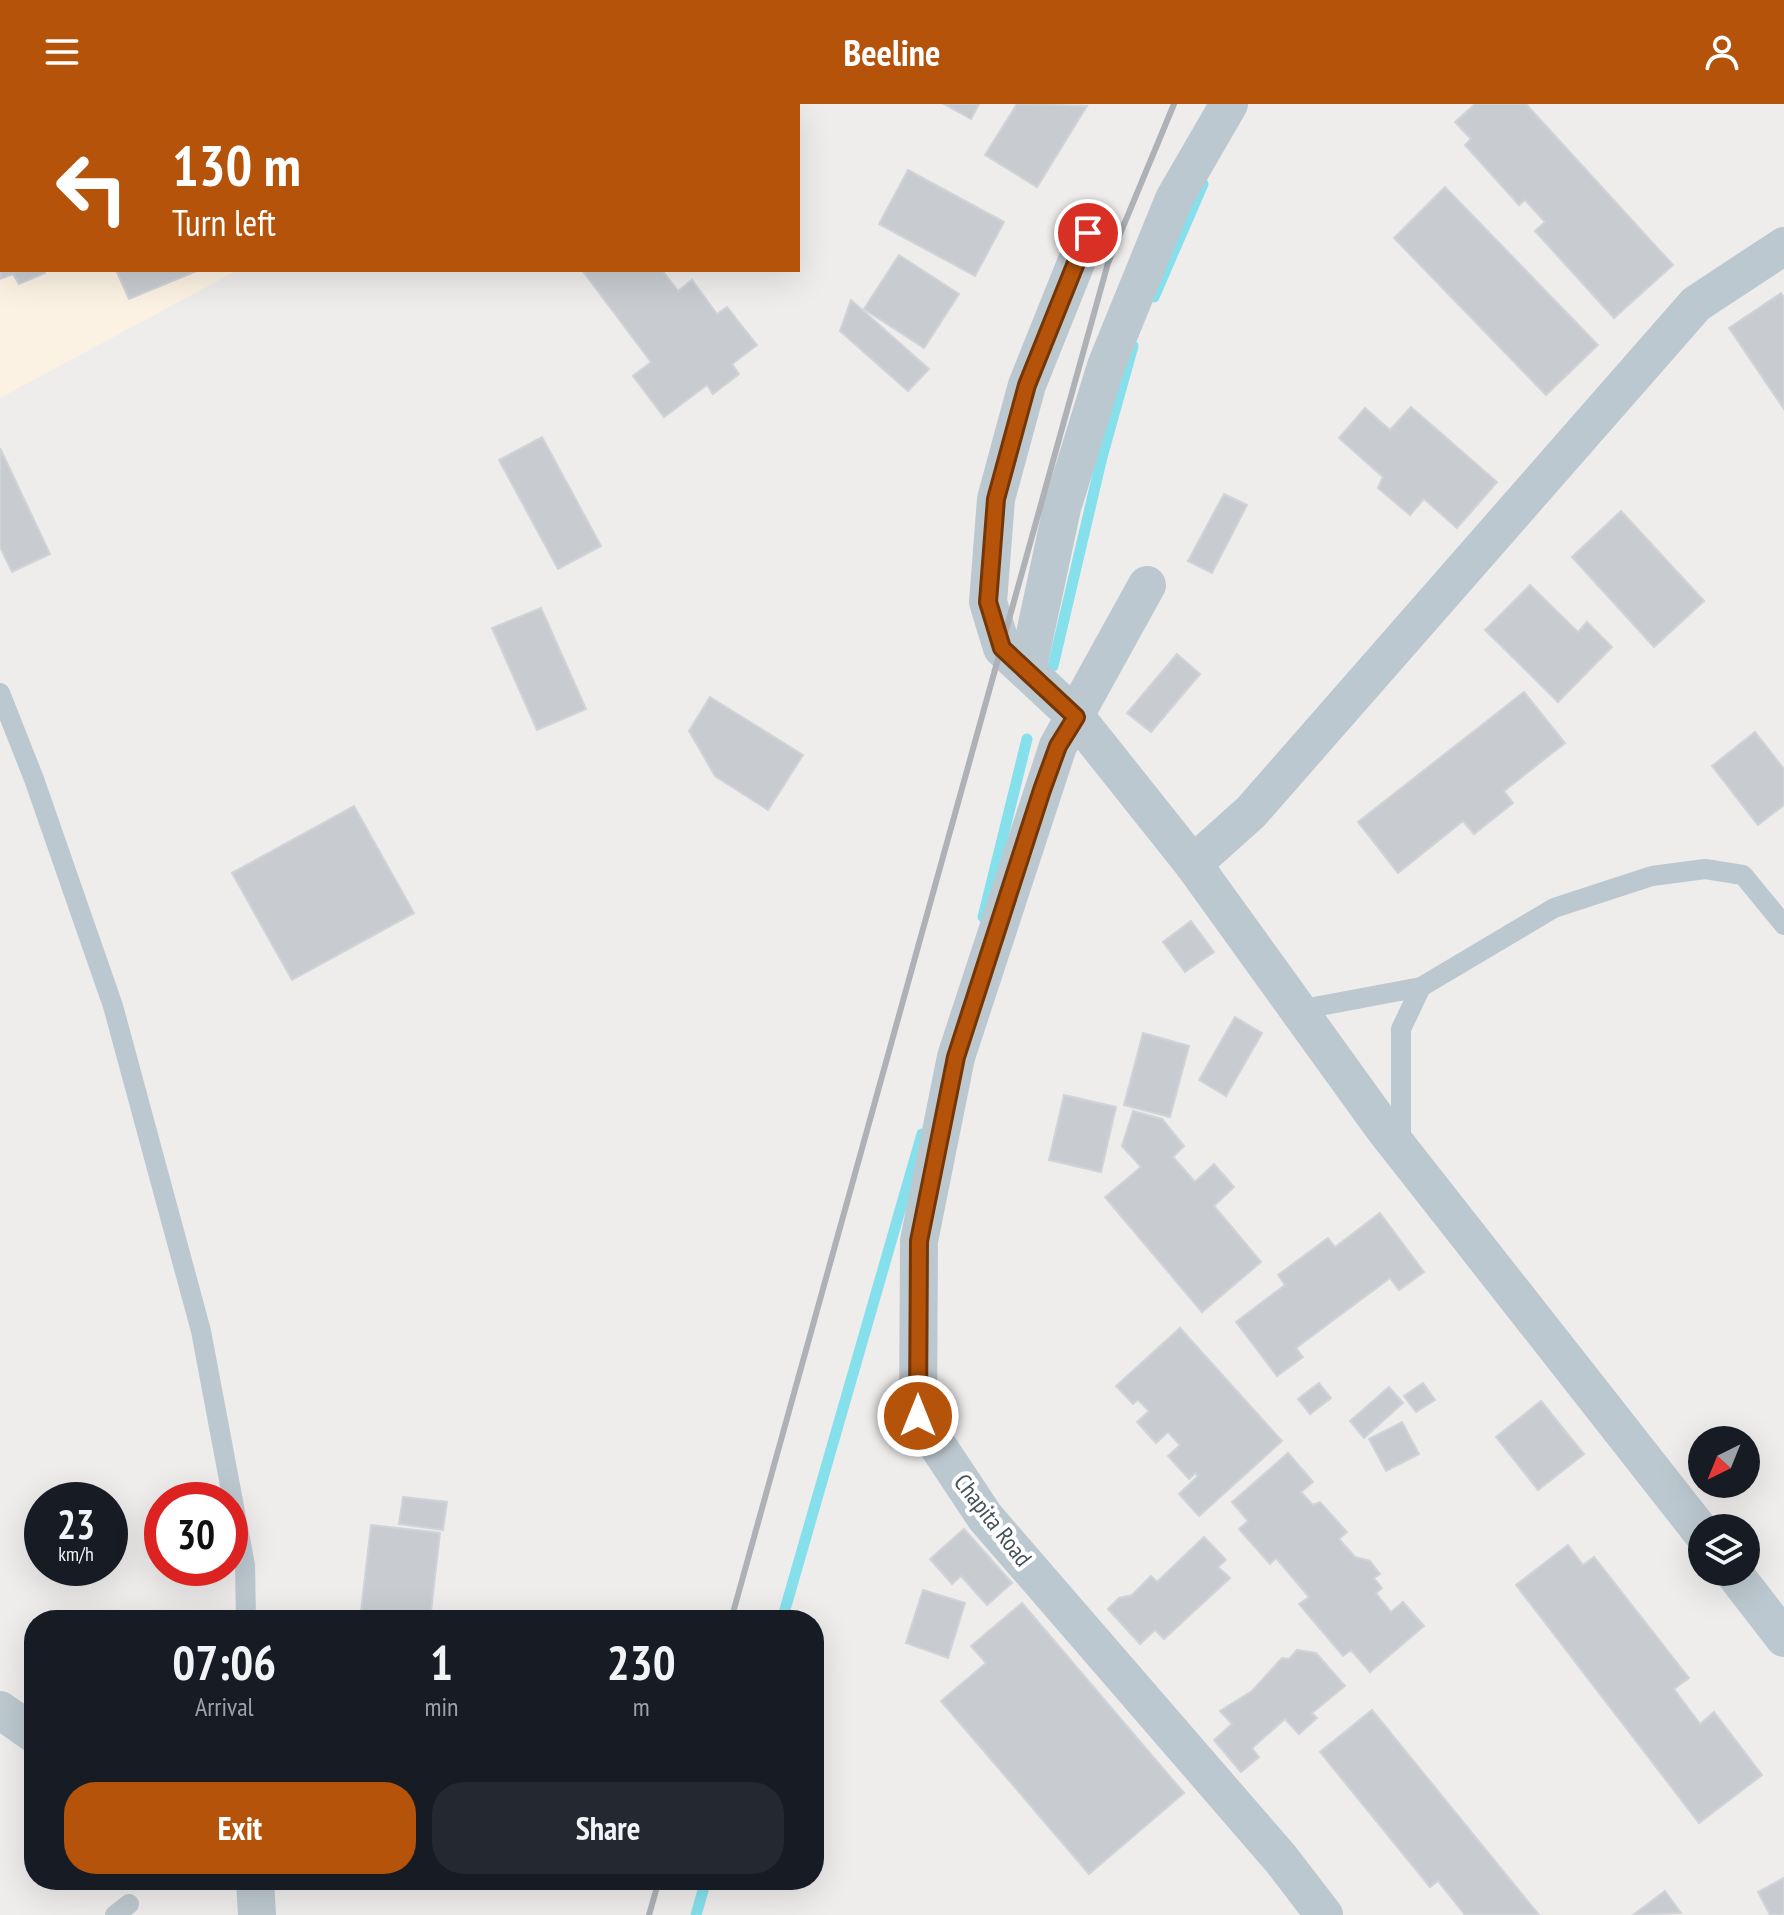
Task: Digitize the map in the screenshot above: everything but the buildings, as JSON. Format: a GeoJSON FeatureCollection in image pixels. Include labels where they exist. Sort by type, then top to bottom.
{"type":"FeatureCollection","features":[{"type":"Feature","properties":{"kind":"street"},"geometry":{"type":"LineString","coordinates":[[1027,671],[1062,508],[1106,366],[1174,199],[1229,104]]}},
{"type":"Feature","properties":{"kind":"street"},"geometry":{"type":"LineString","coordinates":[[1088,233],[1027,385],[996,499],[988,602],[1002,648],[1076,717],[1193,864],[1401,1150],[1688,1515]]}},
{"type":"Feature","properties":{"kind":"street"},"geometry":{"type":"LineString","coordinates":[[1193,864],[1251,812],[1696,304],[1784,246]]}},
{"type":"Feature","properties":{"kind":"street","name":"Chapita Road"},"geometry":{"type":"LineString","coordinates":[[1147,585],[1058,746],[956,1057],[919,1241],[918,1416],[985,1517],[1281,1859],[1324,1915]]}},
{"type":"Feature","properties":{"kind":"street"},"geometry":{"type":"LineString","coordinates":[[1744,1586],[1784,1638]]}},
{"type":"Feature","properties":{"kind":"street"},"geometry":{"type":"LineString","coordinates":[[0,1710],[24,1727]]}},
{"type":"Feature","properties":{"kind":"street"},"geometry":{"type":"LineString","coordinates":[[256,1890],[257,1915]]}},
{"type":"Feature","properties":{"kind":"lane"},"geometry":{"type":"LineString","coordinates":[[0,693],[34,779],[113,1006],[201,1331],[245,1565],[246,1610]]}},
{"type":"Feature","properties":{"kind":"lane"},"geometry":{"type":"LineString","coordinates":[[1298,1010],[1421,987],[1554,908],[1652,876],[1705,869],[1743,875],[1784,925]]}},
{"type":"Feature","properties":{"kind":"lane"},"geometry":{"type":"LineString","coordinates":[[1401,1150],[1401,1029],[1421,987]]}},
{"type":"Feature","properties":{"kind":"shaded area"},"geometry":{"type":"Polygon","coordinates":[[[0,272],[234,272],[0,398],[0,272]]]}},
{"type":"Feature","properties":{"kind":"waterway"},"geometry":{"type":"LineString","coordinates":[[1154,297],[1203,184]]}},
{"type":"Feature","properties":{"kind":"waterway"},"geometry":{"type":"LineString","coordinates":[[1053,666],[1102,457],[1133,346]]}},
{"type":"Feature","properties":{"kind":"waterway"},"geometry":{"type":"LineString","coordinates":[[983,917],[1027,739]]}},
{"type":"Feature","properties":{"kind":"waterway"},"geometry":{"type":"LineString","coordinates":[[785,1610],[922,1134]]}},
{"type":"Feature","properties":{"kind":"waterway"},"geometry":{"type":"LineString","coordinates":[[696,1915],[703,1890]]}},
{"type":"Feature","properties":{"kind":"railway"},"geometry":{"type":"LineString","coordinates":[[734,1610],[1108,263],[1174,104]]}},
{"type":"Feature","properties":{"kind":"railway"},"geometry":{"type":"LineString","coordinates":[[649,1915],[656,1890]]}},
{"type":"Feature","properties":{"kind":"route"},"geometry":{"type":"LineString","coordinates":[[918,1416],[919,1241],[956,1057],[1042,790],[1058,746],[1076,717],[1002,648],[988,602],[996,499],[1027,385],[1088,233]]}}]}
